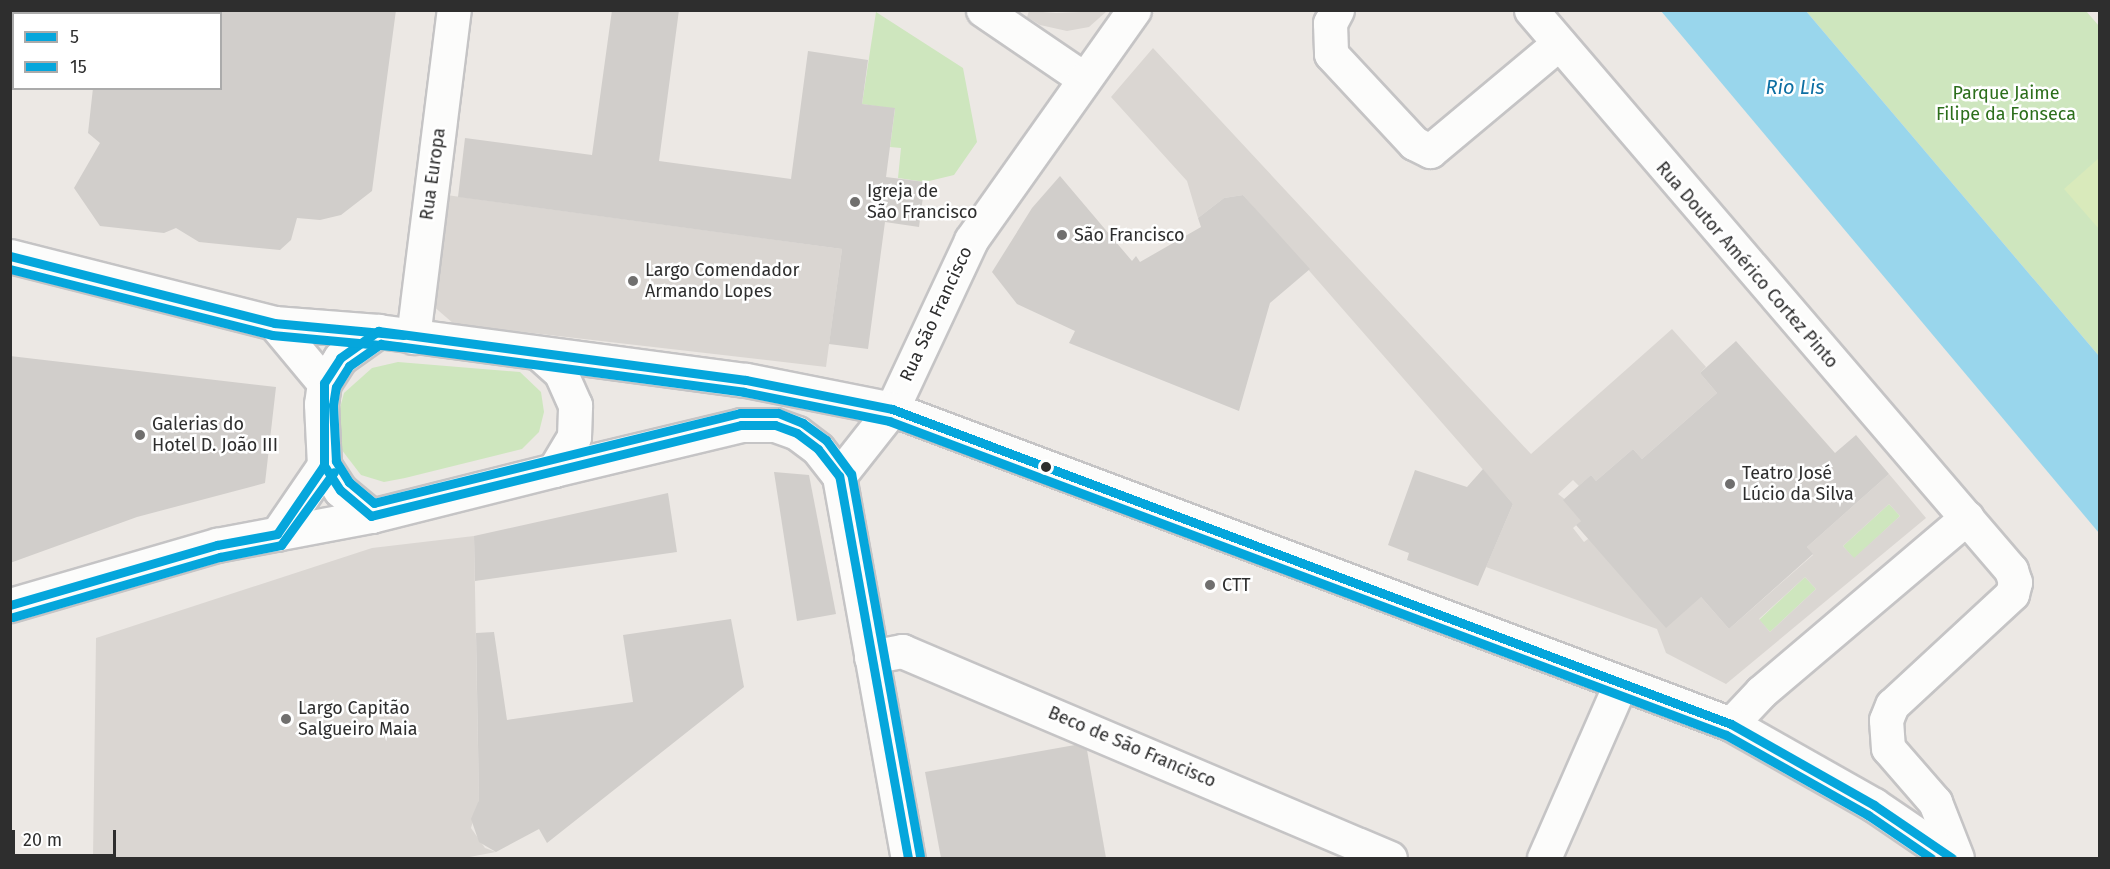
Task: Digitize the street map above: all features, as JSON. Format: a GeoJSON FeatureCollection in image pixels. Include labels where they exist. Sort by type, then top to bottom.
{"type":"FeatureCollection","features":[{"type":"Feature","properties":{"kind":"street","name":"Rua Europa"},"geometry":{"type":"LineString","coordinates":[[413,337],[454,10]]}},
{"type":"Feature","properties":{"kind":"street"},"geometry":{"type":"LineString","coordinates":[[983,10],[1083,78]]}},
{"type":"Feature","properties":{"kind":"street","name":"Rua São Francisco"},"geometry":{"type":"LineString","coordinates":[[839,476],[892,409],[971,240],[1083,78],[1134,10]]}},
{"type":"Feature","properties":{"kind":"street"},"geometry":{"type":"LineString","coordinates":[[1336,10],[1330,23],[1331,54],[1414,143],[1430,151],[1559,43]]}},
{"type":"Feature","properties":{"kind":"street","name":"Rua Doutor Américo Cortez Pinto"},"geometry":{"type":"LineString","coordinates":[[1531,10],[2011,570],[2015,582],[2013,594],[1892,705],[1884,735],[1888,748],[1935,802],[1957,858]]}},
{"type":"Feature","properties":{"kind":"street"},"geometry":{"type":"LineString","coordinates":[[10,256],[274,323],[378,331],[746,380],[892,409],[1731,724],[1874,805],[1952,858]]}},
{"type":"Feature","properties":{"kind":"street"},"geometry":{"type":"LineString","coordinates":[[274,323],[324,383]]}},
{"type":"Feature","properties":{"kind":"street"},"geometry":{"type":"LineString","coordinates":[[371,516],[340,490],[324,465],[320,425],[324,383],[339,358],[378,331]]}},
{"type":"Feature","properties":{"kind":"street"},"geometry":{"type":"LineString","coordinates":[[539,353],[561,373],[575,405],[574,437],[554,470]]}},
{"type":"Feature","properties":{"kind":"street"},"geometry":{"type":"LineString","coordinates":[[10,605],[217,545],[371,516],[554,470],[760,423],[797,433],[818,449],[839,476],[908,858]]}},
{"type":"Feature","properties":{"kind":"street"},"geometry":{"type":"LineString","coordinates":[[277,534],[324,465]]}},
{"type":"Feature","properties":{"kind":"street"},"geometry":{"type":"LineString","coordinates":[[1731,724],[1761,692],[1967,517]]}},
{"type":"Feature","properties":{"kind":"street","name":"Beco de São Francisco"},"geometry":{"type":"LineString","coordinates":[[871,657],[902,651],[1390,858]]}},
{"type":"Feature","properties":{"kind":"street"},"geometry":{"type":"LineString","coordinates":[[1544,858],[1621,683]]}},
{"type":"Feature","properties":{"kind":"green space","name":"Parque Jaime Filipe da Fonseca"},"geometry":{"type":"Polygon","coordinates":[[[1806,11],[2086,11],[2099,26],[2099,356],[1806,11]]]}},
{"type":"Feature","properties":{"kind":"green space"},"geometry":{"type":"Polygon","coordinates":[[[876,12],[963,68],[977,142],[954,175],[925,182],[898,178],[901,148],[890,147],[895,109],[862,104],[876,12]]]}},
{"type":"Feature","properties":{"kind":"green space"},"geometry":{"type":"Polygon","coordinates":[[[2099,158],[2099,229],[2064,189],[2099,158]]]}},
{"type":"Feature","properties":{"kind":"green space"},"geometry":{"type":"Polygon","coordinates":[[[398,362],[520,372],[541,392],[544,412],[539,432],[522,449],[405,478],[384,482],[361,475],[338,445],[337,419],[344,393],[372,368],[398,362]]]}},
{"type":"Feature","properties":{"kind":"green space"},"geometry":{"type":"Polygon","coordinates":[[[1889,504],[1900,516],[1854,559],[1843,546],[1889,504]]]}},
{"type":"Feature","properties":{"kind":"green space"},"geometry":{"type":"Polygon","coordinates":[[[1805,577],[1816,589],[1770,632],[1759,620],[1805,577]]]}},
{"type":"Feature","properties":{"kind":"shaded area"},"geometry":{"type":"Polygon","coordinates":[[[1029,11],[1056,13],[1107,11],[1089,27],[1067,31],[1040,25],[1027,17],[1029,11]]]}},
{"type":"Feature","properties":{"kind":"shaded area"},"geometry":{"type":"Polygon","coordinates":[[[1153,48],[1531,454],[1672,329],[1706,367],[1700,373],[1717,393],[1642,459],[1633,449],[1596,481],[1591,475],[1579,486],[1573,480],[1558,494],[1587,516],[1573,528],[1584,542],[1588,539],[1701,597],[1729,629],[1813,555],[1807,547],[1889,474],[1926,518],[1726,684],[1666,653],[1657,629],[1486,567],[1513,504],[1243,195],[1224,198],[1198,218],[1187,181],[1111,97],[1153,48]],[[1889,504],[1843,546],[1854,558],[1900,516],[1889,504]],[[1805,577],[1759,619],[1770,632],[1816,589],[1805,577]]]}},
{"type":"Feature","properties":{"kind":"shaded area","name":"Largo Comendador Armando Lopes"},"geometry":{"type":"Polygon","coordinates":[[[439,194],[842,249],[826,367],[454,324],[432,305],[439,194]]]}},
{"type":"Feature","properties":{"kind":"shaded area","name":"Largo Capitão Salgueiro Maia"},"geometry":{"type":"Polygon","coordinates":[[[474,536],[479,800],[471,828],[485,848],[496,852],[464,858],[93,858],[96,638],[372,548],[474,536]]]}},
{"type":"Feature","properties":{"kind":"water","name":"Rio Lis"},"geometry":{"type":"Polygon","coordinates":[[[1661,11],[1806,11],[2099,356],[2099,533],[1661,11]]]}},
{"type":"Feature","properties":{"kind":"building"},"geometry":{"type":"Polygon","coordinates":[[[220,10],[396,10],[372,191],[341,215],[320,220],[297,218],[291,240],[280,250],[199,242],[176,228],[164,233],[100,226],[74,188],[100,143],[88,133],[93,90],[222,90],[222,12],[220,10]]]}},
{"type":"Feature","properties":{"kind":"building"},"geometry":{"type":"Polygon","coordinates":[[[612,10],[679,10],[659,161],[791,179],[808,51],[868,60],[862,104],[895,108],[886,177],[925,182],[919,227],[885,222],[868,349],[829,344],[842,249],[458,197],[465,138],[592,155],[612,10]]]}},
{"type":"Feature","properties":{"kind":"building"},"geometry":{"type":"Polygon","coordinates":[[[1060,176],[1132,261],[1136,256],[1140,262],[1201,227],[1198,218],[1224,198],[1243,195],[1310,269],[1270,303],[1239,411],[1069,343],[1075,331],[1017,304],[992,272],[1032,208],[1060,176]]]}},
{"type":"Feature","properties":{"kind":"building","name":"Teatro José Lúcio da Silva"},"geometry":{"type":"Polygon","coordinates":[[[1736,341],[1835,453],[1856,435],[1889,474],[1807,547],[1813,554],[1729,629],[1701,597],[1666,628],[1576,525],[1581,521],[1563,500],[1591,475],[1596,481],[1633,449],[1642,459],[1717,393],[1700,373],[1736,341]]]}},
{"type":"Feature","properties":{"kind":"building","name":"Galerias do Hotel D. João III"},"geometry":{"type":"Polygon","coordinates":[[[10,356],[276,387],[265,483],[137,517],[10,563],[10,356]]]}},
{"type":"Feature","properties":{"kind":"building"},"geometry":{"type":"Polygon","coordinates":[[[1483,469],[1513,504],[1478,586],[1407,560],[1409,553],[1388,545],[1415,470],[1467,487],[1483,469]]]}},
{"type":"Feature","properties":{"kind":"building"},"geometry":{"type":"Polygon","coordinates":[[[774,472],[809,475],[836,614],[797,621],[774,472]]]}},
{"type":"Feature","properties":{"kind":"building"},"geometry":{"type":"Polygon","coordinates":[[[668,493],[677,552],[475,581],[474,536],[668,493]]]}},
{"type":"Feature","properties":{"kind":"building"},"geometry":{"type":"Polygon","coordinates":[[[731,619],[744,687],[547,843],[539,829],[496,852],[479,842],[471,819],[479,800],[476,633],[494,632],[507,720],[633,702],[623,635],[731,619]]]}},
{"type":"Feature","properties":{"kind":"building"},"geometry":{"type":"Polygon","coordinates":[[[1075,745],[1087,750],[1106,858],[941,858],[925,772],[1075,745]]]}},
{"type":"Feature","properties":{"kind":"transit line","name":"5"},"geometry":{"type":"LineString","coordinates":[[10,256],[274,323],[403,335]]}},
{"type":"Feature","properties":{"kind":"transit line","name":"15"},"geometry":{"type":"LineString","coordinates":[[10,269],[272,335],[402,347]]}},
{"type":"Feature","properties":{"kind":"transit line","name":"5"},"geometry":{"type":"LineString","coordinates":[[908,858],[839,476],[818,449],[797,433],[775,425],[741,425],[371,516],[340,490],[324,465],[324,383],[340,358],[378,331],[746,380],[892,409],[1731,724],[1874,805],[1952,858]]}},
{"type":"Feature","properties":{"kind":"transit line","name":"15"},"geometry":{"type":"LineString","coordinates":[[920,856],[851,474],[826,440],[803,423],[778,413],[740,413],[374,503],[349,482],[336,461],[333,405],[336,387],[349,366],[381,344],[744,392],[889,421],[1726,735],[1868,815],[1931,858]]}},
{"type":"Feature","properties":{"kind":"transit line","name":"5"},"geometry":{"type":"LineString","coordinates":[[10,605],[217,545],[277,534],[324,465]]}},
{"type":"Feature","properties":{"kind":"transit line","name":"15"},"geometry":{"type":"LineString","coordinates":[[13,617],[220,557],[281,545],[334,472]]}},
{"type":"Feature","properties":{"kind":"place","name":"Igreja de São Francisco"},"geometry":{"type":"Point","coordinates":[855,202]}},
{"type":"Feature","properties":{"kind":"place","name":"São Francisco"},"geometry":{"type":"Point","coordinates":[1062,235]}},
{"type":"Feature","properties":{"kind":"place","name":"Largo Comendador Armando Lopes"},"geometry":{"type":"Point","coordinates":[633,281]}},
{"type":"Feature","properties":{"kind":"place","name":"Galerias do Hotel D. João III"},"geometry":{"type":"Point","coordinates":[140,435]}},
{"type":"Feature","properties":{"kind":"place","name":"Teatro José Lúcio da Silva"},"geometry":{"type":"Point","coordinates":[1730,484]}},
{"type":"Feature","properties":{"kind":"place","name":"CTT"},"geometry":{"type":"Point","coordinates":[1210,585]}},
{"type":"Feature","properties":{"kind":"place","name":"Largo Capitão Salgueiro Maia"},"geometry":{"type":"Point","coordinates":[286,719]}}]}
